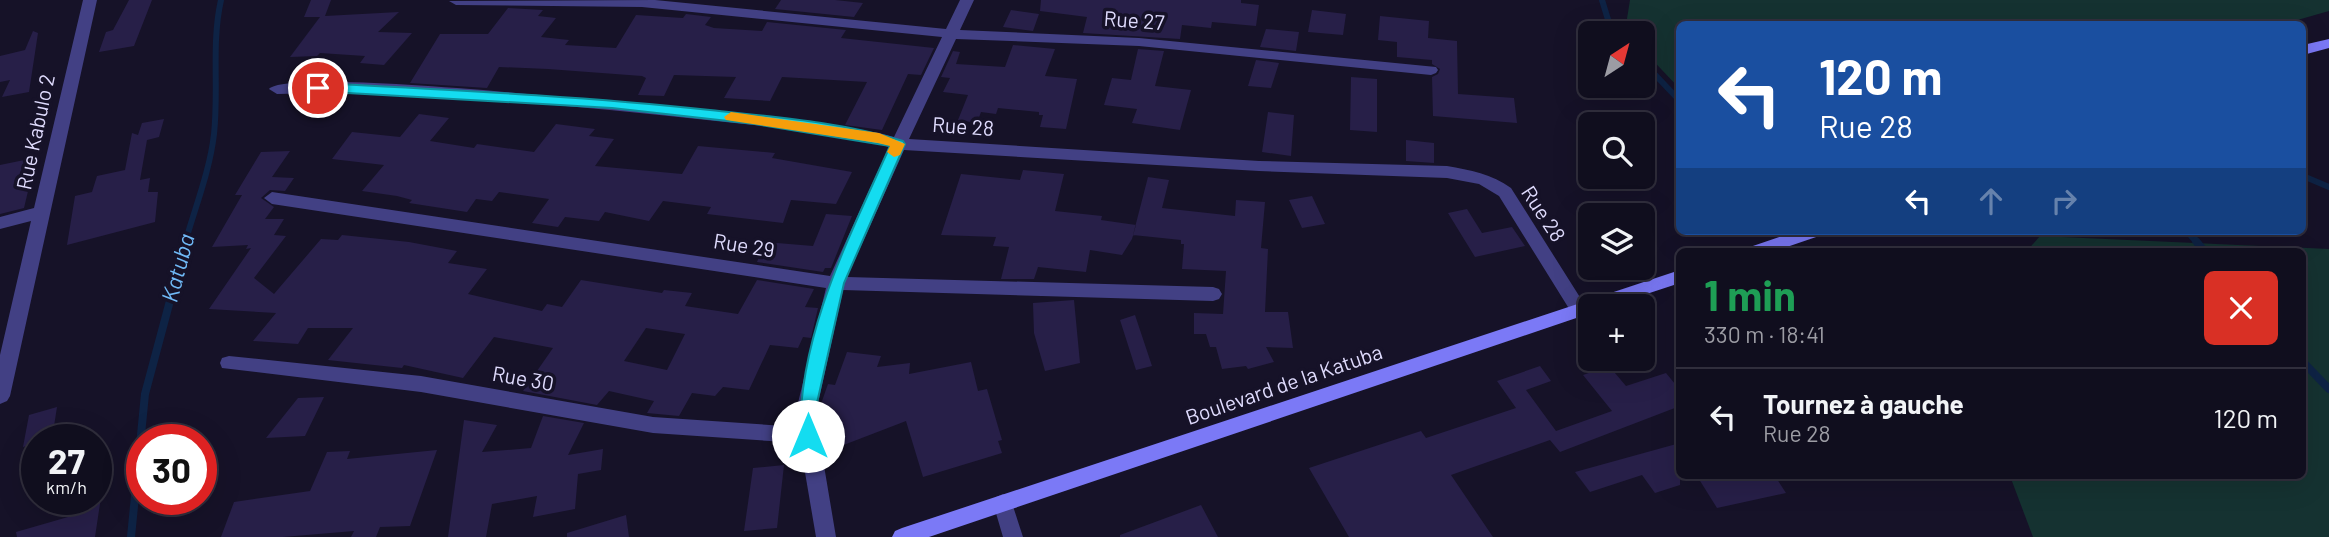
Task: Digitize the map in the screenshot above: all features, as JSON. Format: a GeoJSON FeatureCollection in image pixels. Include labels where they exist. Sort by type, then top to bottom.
{"type":"FeatureCollection","features":[{"type":"Feature","properties":{"kind":"street","name":"Rue Kabulo 2"},"geometry":{"type":"LineString","coordinates":[[0,396],[90,0]]}},
{"type":"Feature","properties":{"kind":"street"},"geometry":{"type":"LineString","coordinates":[[825,537],[808,436],[808,403],[836,283],[898,144],[967,0]]}},
{"type":"Feature","properties":{"kind":"street","name":"Rue 27"},"geometry":{"type":"LineString","coordinates":[[456,1],[642,3],[952,34],[1139,42],[1432,71]]}},
{"type":"Feature","properties":{"kind":"street"},"geometry":{"type":"LineString","coordinates":[[2306,49],[2329,43]]}},
{"type":"Feature","properties":{"kind":"street","name":"Rue 28"},"geometry":{"type":"LineString","coordinates":[[276,89],[339,87],[612,104],[755,119],[879,138],[898,144],[1259,166],[1447,172],[1477,176],[1493,182],[1505,192],[1578,308]]}},
{"type":"Feature","properties":{"kind":"street","name":"Rue 29"},"geometry":{"type":"LineString","coordinates":[[272,198],[836,283],[1213,294]]}},
{"type":"Feature","properties":{"kind":"street"},"geometry":{"type":"LineString","coordinates":[[0,223],[43,212]]}},
{"type":"Feature","properties":{"kind":"street"},"geometry":{"type":"LineString","coordinates":[[1765,248],[1804,235]]}},
{"type":"Feature","properties":{"kind":"street","name":"Boulevard de la Katuba"},"geometry":{"type":"LineString","coordinates":[[1627,294],[1676,277]]}},
{"type":"Feature","properties":{"kind":"street","name":"Boulevard de la Katuba"},"geometry":{"type":"LineString","coordinates":[[902,537],[1578,310]]}},
{"type":"Feature","properties":{"kind":"street","name":"Rue 30"},"geometry":{"type":"LineString","coordinates":[[229,363],[421,384],[653,425],[808,436]]}},
{"type":"Feature","properties":{"kind":"street"},"geometry":{"type":"LineString","coordinates":[[1003,503],[1013,537]]}},
{"type":"Feature","properties":{"kind":"green space"},"geometry":{"type":"Polygon","coordinates":[[[1630,0],[2329,0],[2329,11],[2294,21],[1676,21],[1676,85],[1656,64],[1656,21],[1627,21],[1630,0]]]}},
{"type":"Feature","properties":{"kind":"green space"},"geometry":{"type":"Polygon","coordinates":[[[2040,236],[2329,249],[2329,537],[2033,537],[2011,479],[2306,479],[2306,248],[2030,248],[2040,236]]]}},
{"type":"Feature","properties":{"kind":"building"},"geometry":{"type":"Polygon","coordinates":[[[129,0],[152,0],[134,46],[99,52],[106,32],[113,30],[129,0]]]}},
{"type":"Feature","properties":{"kind":"building"},"geometry":{"type":"Polygon","coordinates":[[[311,0],[331,0],[325,16],[399,12],[378,32],[412,33],[384,65],[360,63],[365,56],[320,53],[317,56],[290,57],[320,17],[304,17],[311,0]]]}},
{"type":"Feature","properties":{"kind":"building"},"geometry":{"type":"Polygon","coordinates":[[[781,0],[863,3],[854,17],[775,9],[781,0]]]}},
{"type":"Feature","properties":{"kind":"building"},"geometry":{"type":"Polygon","coordinates":[[[1041,0],[1241,0],[1241,3],[1259,5],[1256,26],[1212,22],[1211,28],[1182,25],[1180,39],[1083,33],[1087,17],[1040,11],[1041,0]]]}},
{"type":"Feature","properties":{"kind":"building"},"geometry":{"type":"Polygon","coordinates":[[[508,8],[543,10],[538,16],[556,18],[541,37],[569,40],[565,45],[616,48],[636,15],[683,18],[686,14],[711,17],[705,25],[714,28],[762,31],[767,22],[846,30],[841,38],[934,48],[921,75],[908,74],[882,130],[845,125],[867,82],[782,77],[770,101],[724,98],[736,77],[674,75],[664,96],[638,95],[646,78],[642,76],[548,69],[499,67],[487,88],[410,83],[440,34],[488,34],[508,8]]]}},
{"type":"Feature","properties":{"kind":"building"},"geometry":{"type":"Polygon","coordinates":[[[1011,10],[1039,14],[1033,31],[1003,27],[1011,10]]]}},
{"type":"Feature","properties":{"kind":"building"},"geometry":{"type":"Polygon","coordinates":[[[1312,10],[1346,14],[1343,35],[1308,32],[1312,10]]]}},
{"type":"Feature","properties":{"kind":"building"},"geometry":{"type":"Polygon","coordinates":[[[1380,16],[1429,21],[1428,38],[1457,41],[1458,94],[1514,98],[1517,123],[1433,116],[1432,77],[1438,74],[1440,69],[1432,64],[1432,60],[1397,57],[1397,42],[1378,40],[1380,16]]]}},
{"type":"Feature","properties":{"kind":"building"},"geometry":{"type":"Polygon","coordinates":[[[1266,29],[1299,32],[1296,51],[1260,47],[1266,29]]]}},
{"type":"Feature","properties":{"kind":"building"},"geometry":{"type":"Polygon","coordinates":[[[33,31],[38,33],[29,92],[2,97],[10,80],[0,82],[0,56],[25,50],[33,31]]]}},
{"type":"Feature","properties":{"kind":"building"},"geometry":{"type":"Polygon","coordinates":[[[1013,45],[1055,49],[1045,76],[1077,79],[1066,129],[1040,127],[1043,115],[1039,115],[1039,112],[998,108],[996,114],[981,112],[977,123],[958,120],[968,95],[943,92],[950,78],[941,77],[953,51],[960,52],[956,64],[1005,67],[1013,45]]]}},
{"type":"Feature","properties":{"kind":"building"},"geometry":{"type":"Polygon","coordinates":[[[1138,49],[1164,51],[1155,86],[1191,90],[1180,130],[1132,123],[1137,109],[1104,105],[1112,78],[1131,80],[1138,49]]]}},
{"type":"Feature","properties":{"kind":"building"},"geometry":{"type":"Polygon","coordinates":[[[1256,60],[1279,63],[1271,88],[1248,86],[1256,60]]]}},
{"type":"Feature","properties":{"kind":"building"},"geometry":{"type":"Polygon","coordinates":[[[1351,77],[1377,79],[1377,132],[1350,130],[1351,77]]]}},
{"type":"Feature","properties":{"kind":"building"},"geometry":{"type":"Polygon","coordinates":[[[1268,112],[1294,115],[1291,156],[1262,152],[1268,112]]]}},
{"type":"Feature","properties":{"kind":"building"},"geometry":{"type":"Polygon","coordinates":[[[419,114],[449,118],[430,141],[474,148],[477,144],[534,152],[556,124],[595,129],[589,136],[614,139],[595,166],[682,174],[698,146],[775,153],[772,158],[852,172],[836,204],[791,200],[783,223],[707,214],[711,207],[663,201],[649,221],[605,212],[599,221],[565,217],[558,227],[532,223],[549,199],[499,192],[492,201],[476,199],[467,212],[409,203],[412,200],[362,191],[384,165],[332,159],[352,132],[400,137],[419,114]]]}},
{"type":"Feature","properties":{"kind":"building"},"geometry":{"type":"Polygon","coordinates":[[[164,119],[159,137],[147,140],[140,180],[150,178],[148,192],[158,192],[155,222],[67,245],[75,196],[92,192],[97,176],[125,170],[132,133],[138,135],[142,123],[164,119]]]}},
{"type":"Feature","properties":{"kind":"building"},"geometry":{"type":"Polygon","coordinates":[[[1406,140],[1434,143],[1434,163],[1406,161],[1406,140]]]}},
{"type":"Feature","properties":{"kind":"building"},"geometry":{"type":"Polygon","coordinates":[[[290,151],[272,177],[294,178],[285,191],[270,190],[261,198],[274,207],[265,219],[284,219],[274,235],[286,236],[254,278],[274,294],[321,239],[338,240],[342,235],[409,242],[457,251],[448,263],[487,269],[468,294],[542,311],[547,304],[562,307],[581,280],[662,293],[664,290],[692,293],[685,306],[738,314],[757,280],[814,289],[805,307],[818,308],[811,338],[803,337],[798,348],[770,345],[749,390],[723,387],[715,396],[692,393],[679,416],[647,413],[654,401],[609,391],[597,405],[523,391],[553,348],[494,337],[463,378],[404,365],[402,368],[328,360],[353,328],[308,328],[298,344],[253,341],[276,313],[209,309],[251,248],[246,249],[248,245],[212,247],[242,195],[235,195],[261,152],[290,151]],[[646,328],[624,361],[667,370],[685,334],[646,328]]]}},
{"type":"Feature","properties":{"kind":"building"},"geometry":{"type":"Polygon","coordinates":[[[34,158],[25,188],[29,187],[24,208],[0,214],[0,165],[34,158]]]}},
{"type":"Feature","properties":{"kind":"building"},"geometry":{"type":"Polygon","coordinates":[[[1023,170],[1064,174],[1055,211],[1102,216],[1101,220],[1136,225],[1132,239],[1122,255],[1090,250],[1086,272],[1038,267],[1034,279],[1001,279],[1009,247],[993,246],[996,237],[941,235],[961,174],[1020,180],[1023,170]]]}},
{"type":"Feature","properties":{"kind":"building"},"geometry":{"type":"Polygon","coordinates":[[[1148,177],[1169,180],[1162,208],[1235,216],[1236,200],[1265,202],[1261,248],[1268,249],[1265,312],[1288,312],[1293,348],[1266,347],[1274,362],[1248,369],[1246,366],[1222,369],[1216,347],[1210,347],[1206,334],[1194,334],[1194,313],[1223,314],[1226,271],[1182,269],[1184,244],[1181,244],[1181,240],[1133,235],[1148,177]]]}},
{"type":"Feature","properties":{"kind":"building"},"geometry":{"type":"Polygon","coordinates":[[[1312,196],[1325,224],[1302,228],[1289,200],[1312,196]]]}},
{"type":"Feature","properties":{"kind":"building"},"geometry":{"type":"Polygon","coordinates":[[[1467,209],[1482,233],[1512,227],[1525,246],[1475,257],[1448,213],[1467,209]]]}},
{"type":"Feature","properties":{"kind":"building"},"geometry":{"type":"Polygon","coordinates":[[[826,214],[852,216],[831,268],[825,268],[823,272],[757,262],[765,242],[813,246],[826,214]]]}},
{"type":"Feature","properties":{"kind":"building"},"geometry":{"type":"Polygon","coordinates":[[[1074,300],[1080,363],[1045,371],[1034,333],[1033,303],[1074,300]]]}},
{"type":"Feature","properties":{"kind":"building"},"geometry":{"type":"Polygon","coordinates":[[[1135,315],[1152,366],[1136,370],[1120,320],[1135,315]]]}},
{"type":"Feature","properties":{"kind":"building"},"geometry":{"type":"Polygon","coordinates":[[[847,352],[881,356],[877,367],[910,363],[909,374],[971,362],[978,391],[987,389],[1002,440],[998,441],[1002,453],[923,477],[906,421],[841,446],[822,401],[828,384],[835,385],[847,352]]]}},
{"type":"Feature","properties":{"kind":"building"},"geometry":{"type":"Polygon","coordinates":[[[1540,366],[1551,381],[1526,390],[1556,431],[1612,411],[1583,375],[1595,371],[1613,371],[1626,386],[1666,373],[1676,385],[1676,408],[1560,452],[1550,440],[1451,475],[1493,537],[1349,537],[1309,468],[1421,431],[1426,438],[1516,408],[1497,381],[1540,366]]]}},
{"type":"Feature","properties":{"kind":"building"},"geometry":{"type":"Polygon","coordinates":[[[324,397],[305,436],[266,438],[298,398],[324,397]]]}},
{"type":"Feature","properties":{"kind":"building"},"geometry":{"type":"Polygon","coordinates":[[[57,407],[54,424],[27,424],[29,415],[57,407]]]}},
{"type":"Feature","properties":{"kind":"building"},"geometry":{"type":"Polygon","coordinates":[[[543,416],[584,423],[568,455],[603,449],[601,470],[578,474],[575,509],[533,517],[537,496],[492,504],[486,537],[448,537],[464,420],[497,425],[482,452],[531,448],[543,416]]]}},
{"type":"Feature","properties":{"kind":"building"},"geometry":{"type":"Polygon","coordinates":[[[1676,444],[1676,479],[1680,479],[1680,485],[1655,493],[1642,475],[1590,492],[1575,472],[1676,444]]]}},
{"type":"Feature","properties":{"kind":"building"},"geometry":{"type":"Polygon","coordinates":[[[437,450],[410,526],[380,527],[376,537],[351,537],[354,531],[283,537],[221,537],[234,502],[310,491],[327,452],[350,451],[347,459],[437,450]]]}},
{"type":"Feature","properties":{"kind":"building"},"geometry":{"type":"Polygon","coordinates":[[[784,465],[777,528],[744,531],[753,468],[784,465]]]}},
{"type":"Feature","properties":{"kind":"building"},"geometry":{"type":"Polygon","coordinates":[[[1699,479],[1777,479],[1786,493],[1717,508],[1699,479]]]}},
{"type":"Feature","properties":{"kind":"building"},"geometry":{"type":"Polygon","coordinates":[[[1201,505],[1218,537],[1120,537],[1120,535],[1201,505]]]}},
{"type":"Feature","properties":{"kind":"building"},"geometry":{"type":"Polygon","coordinates":[[[98,515],[95,537],[17,537],[16,532],[68,517],[98,515]]]}},
{"type":"Feature","properties":{"kind":"building"},"geometry":{"type":"Polygon","coordinates":[[[626,515],[629,537],[567,537],[567,533],[626,515]]]}},
{"type":"Feature","properties":{"kind":"waterway","name":"Katuba"},"geometry":{"type":"LineString","coordinates":[[185,243],[212,148],[216,33],[221,0]]}},
{"type":"Feature","properties":{"kind":"waterway"},"geometry":{"type":"LineString","coordinates":[[1602,0],[1608,21]]}},
{"type":"Feature","properties":{"kind":"waterway"},"geometry":{"type":"LineString","coordinates":[[1656,76],[1676,97]]}},
{"type":"Feature","properties":{"kind":"waterway"},"geometry":{"type":"LineString","coordinates":[[2306,177],[2329,187]]}},
{"type":"Feature","properties":{"kind":"waterway"},"geometry":{"type":"LineString","coordinates":[[2190,235],[2197,243]]}},
{"type":"Feature","properties":{"kind":"waterway","name":"Katuba"},"geometry":{"type":"LineString","coordinates":[[131,537],[145,394],[186,241]]}},
{"type":"Feature","properties":{"kind":"waterway"},"geometry":{"type":"LineString","coordinates":[[2196,241],[2202,248]]}},
{"type":"Feature","properties":{"kind":"waterway"},"geometry":{"type":"LineString","coordinates":[[2306,365],[2329,389]]}},
{"type":"Feature","properties":{"kind":"slow traffic"},"geometry":{"type":"LineString","coordinates":[[731,117],[879,138],[898,144],[894,152]]}},
{"type":"Feature","properties":{"kind":"route"},"geometry":{"type":"LineString","coordinates":[[318,88],[378,89],[612,104],[755,119],[879,138],[898,144],[836,283],[808,403],[808,436]]}}]}
